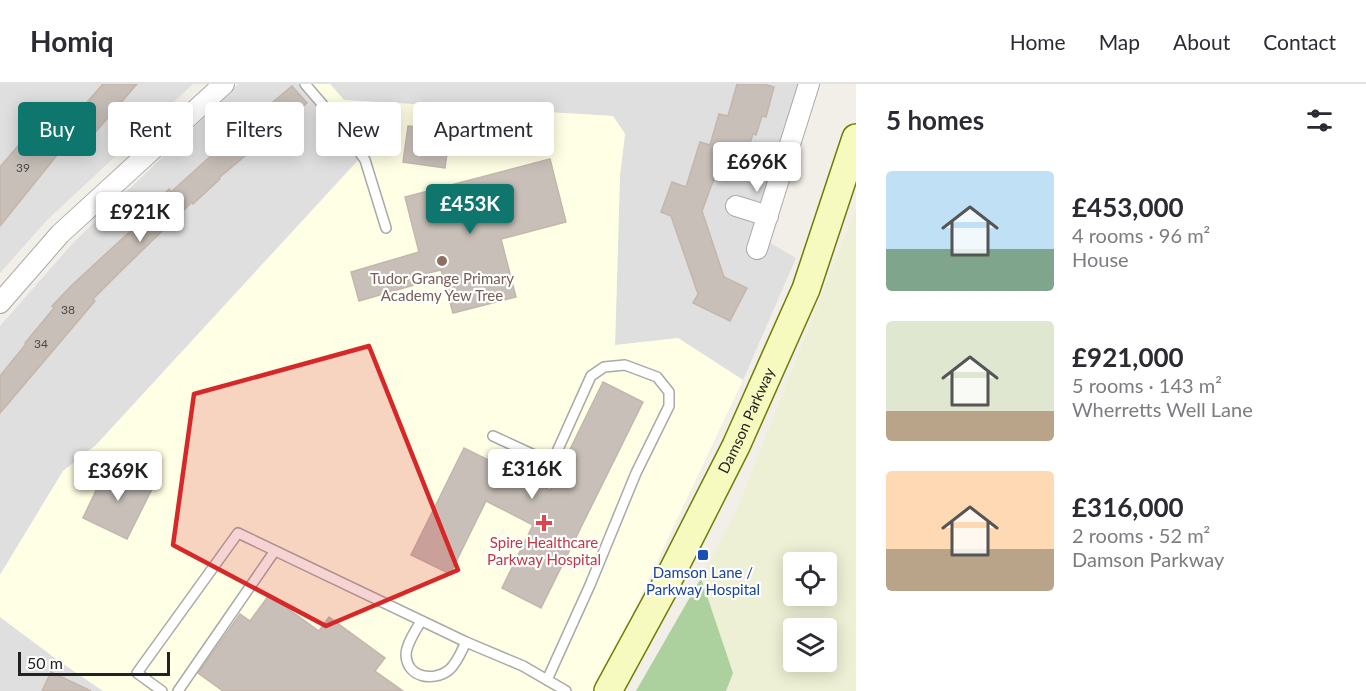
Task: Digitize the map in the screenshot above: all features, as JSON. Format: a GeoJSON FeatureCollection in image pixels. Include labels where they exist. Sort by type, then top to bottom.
{"type":"FeatureCollection","features":[{"type":"Feature","properties":{"kind":"street"},"geometry":{"type":"LineString","coordinates":[[0,303],[60,234],[224,84]]}},
{"type":"Feature","properties":{"kind":"street"},"geometry":{"type":"LineString","coordinates":[[757,249],[809,84]]}},
{"type":"Feature","properties":{"kind":"street","name":"Damson Parkway"},"geometry":{"type":"LineString","coordinates":[[609,691],[741,436],[806,289],[856,138]]}},
{"type":"Feature","properties":{"kind":"street"},"geometry":{"type":"LineString","coordinates":[[736,206],[768,216]]}},
{"type":"Feature","properties":{"kind":"lane"},"geometry":{"type":"LineString","coordinates":[[305,84],[341,126],[365,160],[386,228]]}},
{"type":"Feature","properties":{"kind":"lane"},"geometry":{"type":"LineString","coordinates":[[493,436],[550,460],[555,456],[591,376],[604,368],[625,366],[657,377],[669,392],[669,406],[636,473],[590,585],[547,680]]}},
{"type":"Feature","properties":{"kind":"lane"},"geometry":{"type":"LineString","coordinates":[[162,691],[137,673],[238,533],[466,642],[523,666],[566,691]]}},
{"type":"Feature","properties":{"kind":"lane"},"geometry":{"type":"LineString","coordinates":[[178,691],[274,552]]}},
{"type":"Feature","properties":{"kind":"lane"},"geometry":{"type":"LineString","coordinates":[[421,621],[406,654],[408,664],[414,672],[422,676],[438,676],[447,671],[459,657],[466,642]]}},
{"type":"Feature","properties":{"kind":"highlighted area"},"geometry":{"type":"Polygon","coordinates":[[[369,346],[458,570],[326,626],[173,545],[194,394],[369,346]]]}},
{"type":"Feature","properties":{"kind":"shaded area"},"geometry":{"type":"Polygon","coordinates":[[[0,84],[193,84],[174,102],[108,102],[108,156],[116,156],[47,220],[0,273],[0,84]]]}},
{"type":"Feature","properties":{"kind":"shaded area"},"geometry":{"type":"Polygon","coordinates":[[[239,84],[307,84],[323,102],[316,102],[316,156],[361,156],[96,445],[63,471],[0,575],[0,326],[73,243],[164,156],[193,156],[193,128],[205,117],[205,156],[304,156],[304,102],[220,102],[239,84]]]}},
{"type":"Feature","properties":{"kind":"shaded area"},"geometry":{"type":"Polygon","coordinates":[[[307,84],[330,84],[344,100],[378,102],[323,102],[307,84]]]}},
{"type":"Feature","properties":{"kind":"shaded area"},"geometry":{"type":"Polygon","coordinates":[[[330,84],[802,84],[757,235],[796,258],[743,380],[678,338],[615,346],[620,175],[625,134],[613,116],[554,112],[554,102],[413,102],[413,104],[344,100],[330,84]]]}},
{"type":"Feature","properties":{"kind":"shaded area"},"geometry":{"type":"Polygon","coordinates":[[[401,103],[413,104],[413,156],[554,156],[554,112],[613,116],[625,134],[620,175],[615,345],[678,338],[743,380],[596,691],[103,691],[0,617],[0,575],[63,471],[96,445],[362,156],[401,156],[401,103]]]}},
{"type":"Feature","properties":{"kind":"shaded area"},"geometry":{"type":"Polygon","coordinates":[[[856,208],[856,691],[726,691],[733,673],[701,578],[738,506],[856,208]]]}},
{"type":"Feature","properties":{"kind":"shaded area"},"geometry":{"type":"Polygon","coordinates":[[[0,617],[59,661],[103,691],[0,691],[0,617]]]}},
{"type":"Feature","properties":{"kind":"green space"},"geometry":{"type":"Polygon","coordinates":[[[701,578],[733,673],[726,691],[636,691],[701,578]]]}},
{"type":"Feature","properties":{"kind":"building"},"geometry":{"type":"Polygon","coordinates":[[[103,84],[137,84],[121,102],[108,102],[108,118],[96,131],[96,102],[87,102],[103,84]]]}},
{"type":"Feature","properties":{"kind":"building"},"geometry":{"type":"Polygon","coordinates":[[[737,84],[764,84],[774,87],[766,117],[762,116],[756,135],[753,134],[742,167],[732,164],[727,179],[715,176],[702,211],[724,277],[747,288],[730,321],[693,303],[698,294],[671,216],[661,212],[672,182],[686,187],[700,142],[710,145],[719,114],[728,116],[737,84]]]}},
{"type":"Feature","properties":{"kind":"building"},"geometry":{"type":"Polygon","coordinates":[[[292,86],[307,103],[304,106],[304,102],[273,102],[292,86]]]}},
{"type":"Feature","properties":{"kind":"building"},"geometry":{"type":"Polygon","coordinates":[[[408,126],[413,127],[413,156],[447,156],[445,168],[403,162],[408,126]]]}},
{"type":"Feature","properties":{"kind":"building"},"geometry":{"type":"Polygon","coordinates":[[[18,146],[18,156],[56,156],[0,226],[0,167],[18,146]]]}},
{"type":"Feature","properties":{"kind":"building"},"geometry":{"type":"Polygon","coordinates":[[[211,156],[245,156],[193,204],[192,202],[93,299],[95,301],[0,413],[0,376],[54,308],[52,306],[148,215],[145,213],[169,189],[171,192],[211,156]]]}},
{"type":"Feature","properties":{"kind":"building"},"geometry":{"type":"Polygon","coordinates":[[[550,159],[566,222],[501,239],[516,297],[453,313],[441,270],[411,277],[414,285],[359,301],[351,272],[419,252],[405,197],[550,159]]]}},
{"type":"Feature","properties":{"kind":"building"},"geometry":{"type":"Polygon","coordinates":[[[603,382],[643,402],[541,608],[502,588],[533,525],[486,501],[450,574],[411,555],[464,448],[550,490],[603,382]]]}},
{"type":"Feature","properties":{"kind":"building"},"geometry":{"type":"Polygon","coordinates":[[[108,465],[153,487],[127,539],[83,518],[108,465]]]}},
{"type":"Feature","properties":{"kind":"building"},"geometry":{"type":"Polygon","coordinates":[[[269,595],[319,631],[329,617],[385,658],[375,671],[403,691],[223,691],[198,673],[240,614],[250,621],[269,595]]]}},
{"type":"Feature","properties":{"kind":"building"},"geometry":{"type":"Polygon","coordinates":[[[51,672],[91,691],[42,691],[51,672]]]}},
{"type":"Feature","properties":{"kind":"place","name":"Tudor Grange Primary Academy Yew Tree"},"geometry":{"type":"Point","coordinates":[442,261]}},
{"type":"Feature","properties":{"kind":"place","name":"Spire Healthcare Parkway Hospital"},"geometry":{"type":"Point","coordinates":[544,523]}},
{"type":"Feature","properties":{"kind":"place","name":"Damson Lane / Parkway Hospital"},"geometry":{"type":"Point","coordinates":[703,555]}}]}
